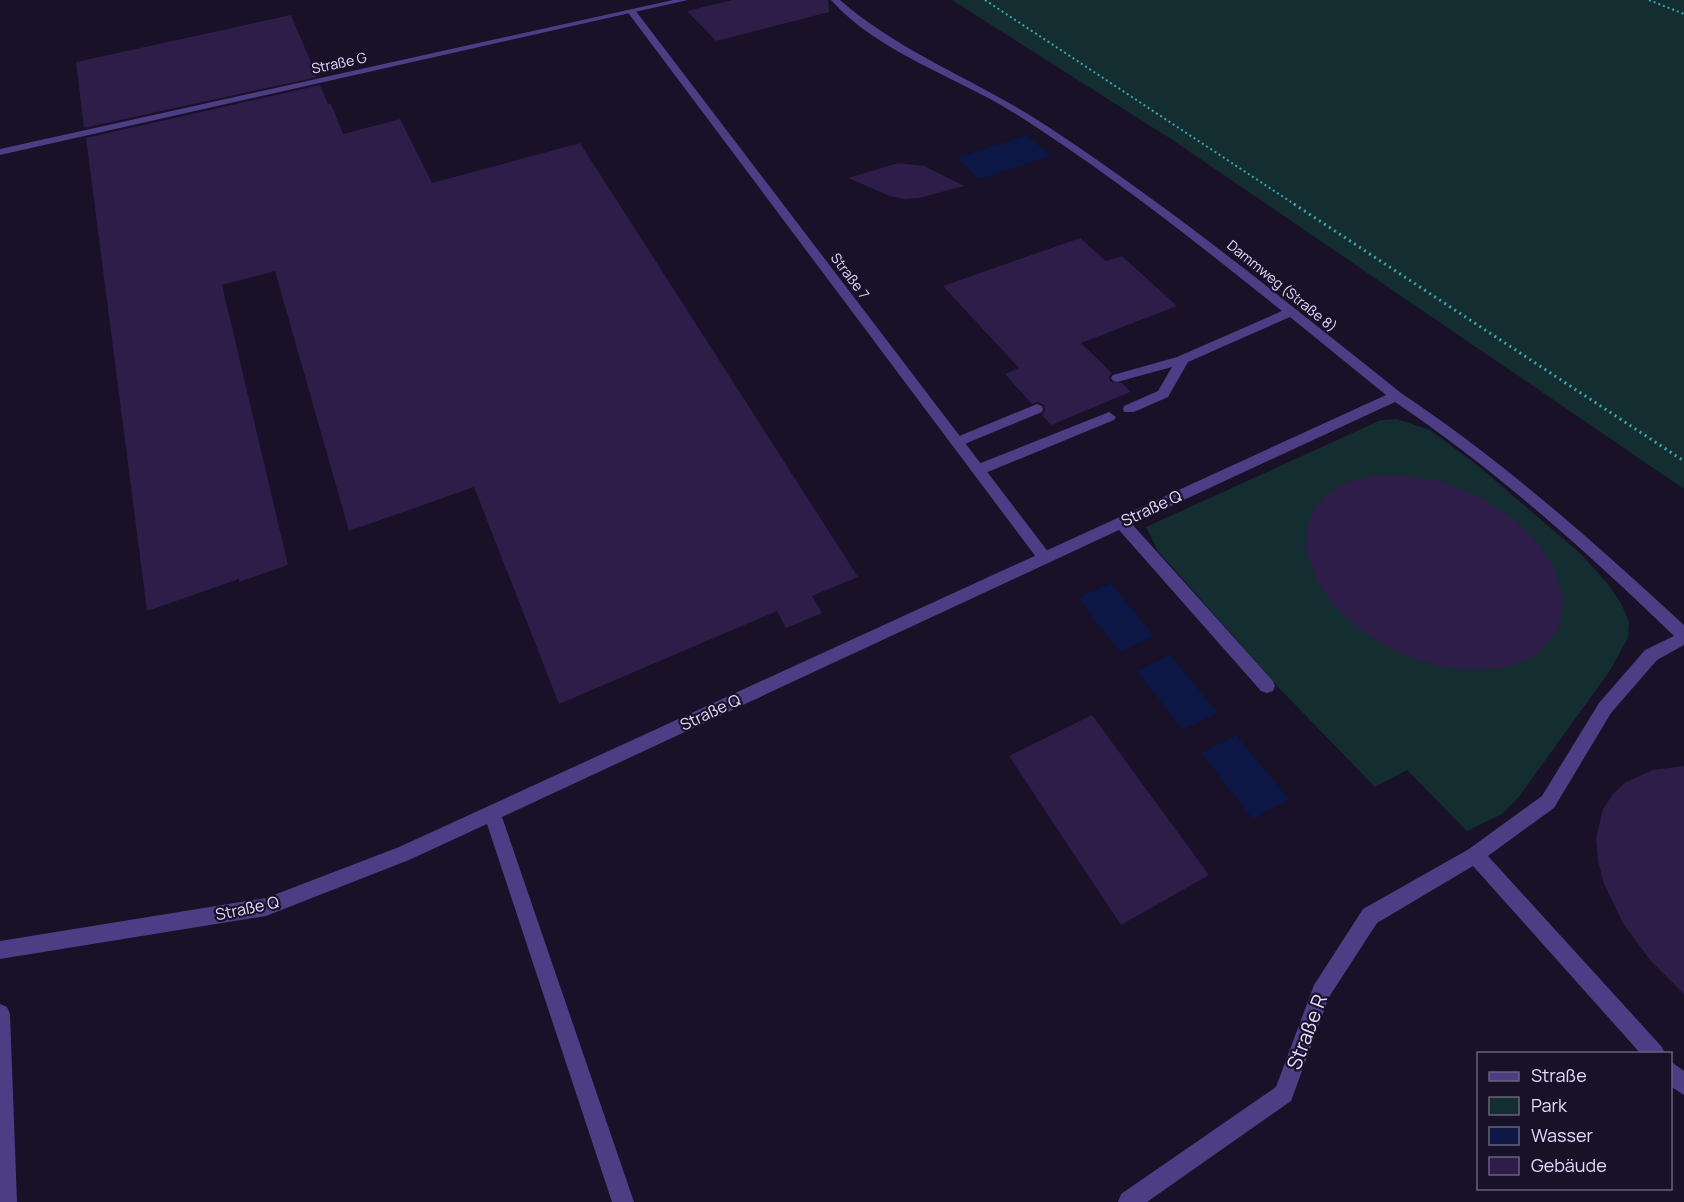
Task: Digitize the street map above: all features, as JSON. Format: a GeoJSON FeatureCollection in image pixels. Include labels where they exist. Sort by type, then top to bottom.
{"type":"FeatureCollection","features":[{"type":"Feature","properties":{"kind":"street","name":"Straße G"},"geometry":{"type":"LineString","coordinates":[[0,152],[684,0]]}},
{"type":"Feature","properties":{"kind":"street","name":"Dammweg (Straße 8)"},"geometry":{"type":"LineString","coordinates":[[835,0],[856,21],[939,70],[986,92],[1050,132],[1164,211],[1396,396],[1434,420],[1547,511],[1684,636]]}},
{"type":"Feature","properties":{"kind":"street","name":"Straße 7"},"geometry":{"type":"LineString","coordinates":[[632,12],[1044,557]]}},
{"type":"Feature","properties":{"kind":"street"},"geometry":{"type":"LineString","coordinates":[[1116,378],[1183,360],[1290,312]]}},
{"type":"Feature","properties":{"kind":"street"},"geometry":{"type":"LineString","coordinates":[[1129,409],[1163,393],[1183,360]]}},
{"type":"Feature","properties":{"kind":"street","name":"Straße Q"},"geometry":{"type":"LineString","coordinates":[[0,950],[266,908],[403,854],[1396,396]]}},
{"type":"Feature","properties":{"kind":"street"},"geometry":{"type":"LineString","coordinates":[[957,442],[1037,409]]}},
{"type":"Feature","properties":{"kind":"street"},"geometry":{"type":"LineString","coordinates":[[978,470],[1109,417]]}},
{"type":"Feature","properties":{"kind":"street"},"geometry":{"type":"LineString","coordinates":[[1121,522],[1268,687]]}},
{"type":"Feature","properties":{"kind":"street","name":"Straße R"},"geometry":{"type":"LineString","coordinates":[[1129,1202],[1284,1094],[1321,992],[1370,916],[1475,855],[1548,802],[1605,708],[1651,655],[1684,636]]}},
{"type":"Feature","properties":{"kind":"street"},"geometry":{"type":"LineString","coordinates":[[492,812],[623,1202]]}},
{"type":"Feature","properties":{"kind":"street"},"geometry":{"type":"LineString","coordinates":[[1475,855],[1654,1052]]}},
{"type":"Feature","properties":{"kind":"street"},"geometry":{"type":"LineString","coordinates":[[0,1014],[6,1202]]}},
{"type":"Feature","properties":{"kind":"street"},"geometry":{"type":"LineString","coordinates":[[1672,1072],[1684,1085]]}},
{"type":"Feature","properties":{"kind":"path"},"geometry":{"type":"LineString","coordinates":[[985,0],[1684,461]]}},
{"type":"Feature","properties":{"kind":"path"},"geometry":{"type":"LineString","coordinates":[[1649,0],[1684,14]]}},
{"type":"Feature","properties":{"kind":"green space"},"geometry":{"type":"Polygon","coordinates":[[[952,0],[1684,0],[1684,489],[1174,141],[952,0]]]}},
{"type":"Feature","properties":{"kind":"green space"},"geometry":{"type":"Polygon","coordinates":[[[1397,419],[1430,430],[1476,464],[1581,554],[1607,583],[1621,603],[1629,622],[1628,638],[1609,672],[1518,798],[1502,814],[1467,831],[1407,770],[1375,787],[1279,688],[1158,551],[1146,527],[1381,420],[1397,419]]]}},
{"type":"Feature","properties":{"kind":"water"},"geometry":{"type":"Polygon","coordinates":[[[1027,135],[1051,156],[979,179],[956,158],[1027,135]]]}},
{"type":"Feature","properties":{"kind":"water"},"geometry":{"type":"Polygon","coordinates":[[[1111,583],[1154,636],[1120,652],[1078,598],[1111,583]]]}},
{"type":"Feature","properties":{"kind":"water"},"geometry":{"type":"Polygon","coordinates":[[[1170,655],[1218,713],[1183,730],[1137,671],[1170,655]]]}},
{"type":"Feature","properties":{"kind":"water"},"geometry":{"type":"Polygon","coordinates":[[[1236,735],[1289,799],[1253,819],[1201,753],[1236,735]]]}},
{"type":"Feature","properties":{"kind":"building"},"geometry":{"type":"Polygon","coordinates":[[[732,0],[828,0],[829,12],[716,41],[687,11],[732,0]]]}},
{"type":"Feature","properties":{"kind":"building"},"geometry":{"type":"Polygon","coordinates":[[[291,15],[317,77],[84,128],[76,62],[291,15]]]}},
{"type":"Feature","properties":{"kind":"building"},"geometry":{"type":"Polygon","coordinates":[[[320,85],[328,104],[331,104],[343,134],[400,119],[432,183],[580,143],[858,577],[812,596],[822,613],[786,628],[777,611],[559,704],[474,487],[349,531],[275,271],[222,285],[288,565],[239,582],[239,579],[147,611],[86,138],[320,85]]]}},
{"type":"Feature","properties":{"kind":"building"},"geometry":{"type":"Polygon","coordinates":[[[898,163],[924,166],[964,186],[919,198],[904,199],[890,196],[848,178],[898,163]]]}},
{"type":"Feature","properties":{"kind":"building"},"geometry":{"type":"Polygon","coordinates":[[[1080,238],[1106,261],[1122,256],[1177,306],[1081,343],[1112,373],[1109,377],[1111,382],[1122,383],[1130,392],[1051,425],[1042,415],[1045,410],[1044,405],[1038,402],[1032,404],[1005,374],[1019,368],[943,286],[1080,238]]]}},
{"type":"Feature","properties":{"kind":"building"},"geometry":{"type":"Polygon","coordinates":[[[1401,475],[1442,482],[1480,497],[1515,520],[1542,548],[1555,571],[1563,600],[1558,629],[1540,652],[1518,664],[1500,668],[1471,670],[1438,666],[1407,656],[1382,644],[1358,628],[1335,607],[1318,583],[1306,552],[1307,528],[1314,509],[1328,493],[1348,482],[1374,476],[1401,475]]]}},
{"type":"Feature","properties":{"kind":"building"},"geometry":{"type":"Polygon","coordinates":[[[1092,715],[1209,875],[1121,925],[1009,756],[1092,715]]]}},
{"type":"Feature","properties":{"kind":"building"},"geometry":{"type":"Polygon","coordinates":[[[1684,766],[1684,994],[1650,960],[1623,923],[1604,884],[1598,861],[1596,838],[1603,809],[1613,794],[1626,782],[1653,770],[1684,766]]]}}]}
